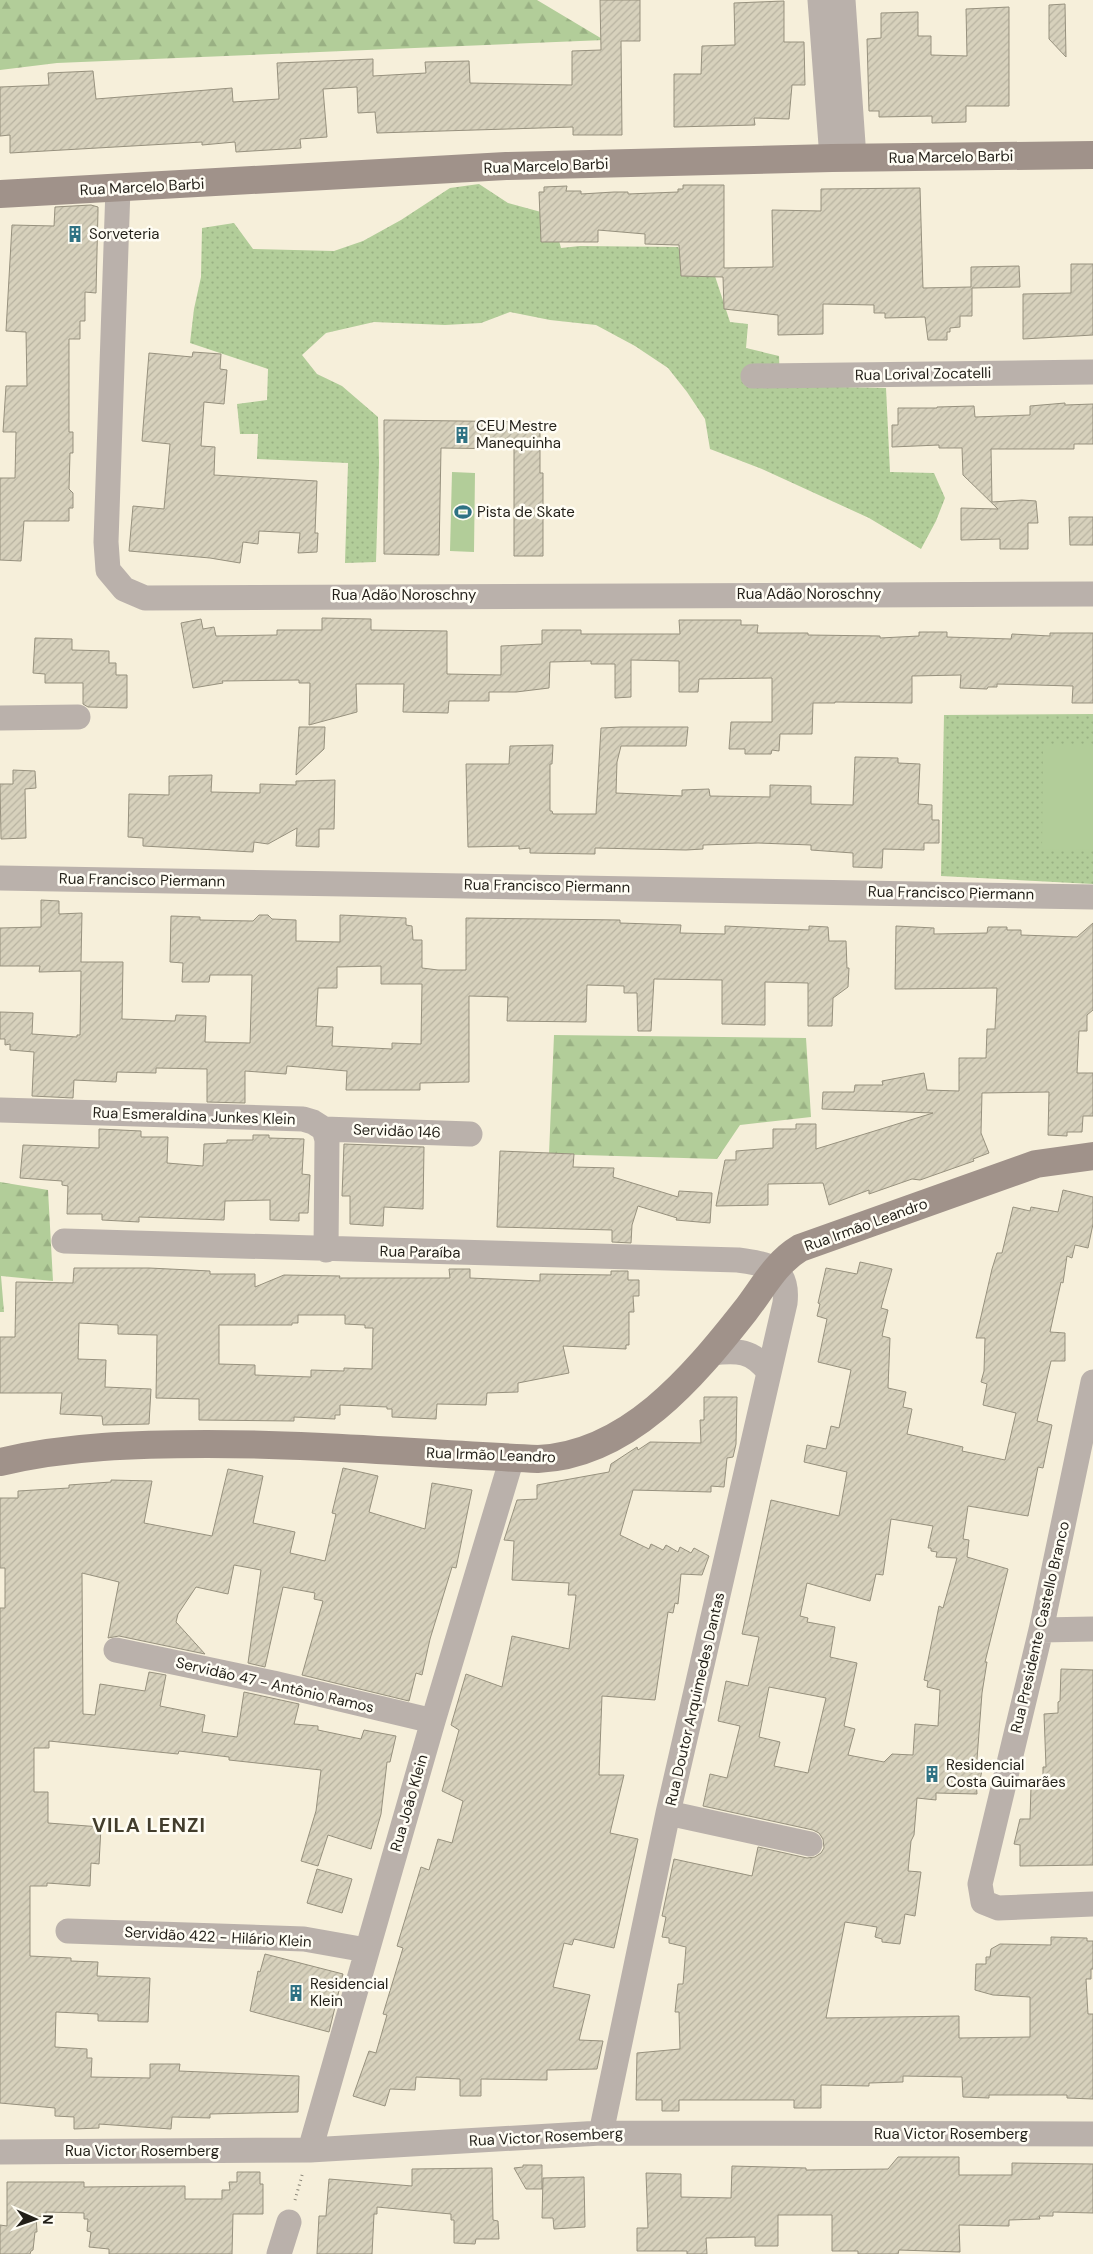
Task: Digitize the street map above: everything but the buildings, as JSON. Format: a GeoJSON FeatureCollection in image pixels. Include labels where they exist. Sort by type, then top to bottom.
{"type":"FeatureCollection","features":[{"type":"Feature","properties":{"kind":"street"},"geometry":{"type":"LineString","coordinates":[[820,0],[843,158]]}},
{"type":"Feature","properties":{"kind":"street"},"geometry":{"type":"LineString","coordinates":[[843,0],[843,158]]}},
{"type":"Feature","properties":{"kind":"street","name":"Rua Marcelo Barbi"},"geometry":{"type":"LineString","coordinates":[[0,194],[506,166],[843,158],[1093,156]]}},
{"type":"Feature","properties":{"kind":"street","name":"Rua Adão Noroschny"},"geometry":{"type":"LineString","coordinates":[[118,188],[106,542],[108,570],[124,589],[145,598],[1093,594]]}},
{"type":"Feature","properties":{"kind":"street","name":"Rua Lorival Zocatelli"},"geometry":{"type":"LineString","coordinates":[[753,376],[1093,372]]}},
{"type":"Feature","properties":{"kind":"street"},"geometry":{"type":"LineString","coordinates":[[0,718],[78,717]]}},
{"type":"Feature","properties":{"kind":"street","name":"Rua Francisco Piermann"},"geometry":{"type":"LineString","coordinates":[[0,878],[1093,897]]}},
{"type":"Feature","properties":{"kind":"street","name":"Rua Esmeraldina Junkes Klein"},"geometry":{"type":"LineString","coordinates":[[0,1110],[303,1119],[313,1122],[324,1129]]}},
{"type":"Feature","properties":{"kind":"street"},"geometry":{"type":"LineString","coordinates":[[324,1129],[328,1140],[326,1250]]}},
{"type":"Feature","properties":{"kind":"street","name":"Servidão 146"},"geometry":{"type":"LineString","coordinates":[[324,1129],[470,1134]]}},
{"type":"Feature","properties":{"kind":"street","name":"Rua Irmão Leandro"},"geometry":{"type":"LineString","coordinates":[[0,1462],[82,1447],[164,1444],[272,1444],[512,1458],[556,1458],[573,1455],[603,1443],[661,1404],[711,1353],[749,1306],[775,1268],[788,1255],[800,1248],[1036,1164],[1093,1156]]}},
{"type":"Feature","properties":{"kind":"street","name":"Rua Paraíba"},"geometry":{"type":"LineString","coordinates":[[64,1241],[326,1250],[738,1260],[775,1268]]}},
{"type":"Feature","properties":{"kind":"street","name":"Rua Doutor Arquimedes Dantas"},"geometry":{"type":"LineString","coordinates":[[601,2133],[668,1813],[786,1293],[783,1277],[775,1268]]}},
{"type":"Feature","properties":{"kind":"street"},"geometry":{"type":"LineString","coordinates":[[711,1353],[728,1351],[750,1355],[759,1359],[769,1372]]}},
{"type":"Feature","properties":{"kind":"street","name":"Rua Presidente Castello Branco"},"geometry":{"type":"LineString","coordinates":[[1093,1382],[1040,1630],[980,1884],[983,1902],[998,1908],[1093,1904]]}},
{"type":"Feature","properties":{"kind":"street","name":"Rua João Klein"},"geometry":{"type":"LineString","coordinates":[[310,2150],[433,1720],[512,1458]]}},
{"type":"Feature","properties":{"kind":"street"},"geometry":{"type":"LineString","coordinates":[[1040,1630],[1093,1629]]}},
{"type":"Feature","properties":{"kind":"street","name":"Servidão 47 - Antônio Ramos"},"geometry":{"type":"LineString","coordinates":[[116,1650],[273,1683],[433,1720]]}},
{"type":"Feature","properties":{"kind":"street"},"geometry":{"type":"LineString","coordinates":[[668,1813],[810,1844]]}},
{"type":"Feature","properties":{"kind":"street","name":"Servidão 422 - Hilário Klein"},"geometry":{"type":"LineString","coordinates":[[68,1930],[304,1939],[366,1950]]}},
{"type":"Feature","properties":{"kind":"street","name":"Rua Victor Rosemberg"},"geometry":{"type":"LineString","coordinates":[[0,2152],[310,2150],[601,2133],[1093,2134]]}},
{"type":"Feature","properties":{"kind":"street"},"geometry":{"type":"LineString","coordinates":[[279,2254],[289,2222]]}},
{"type":"Feature","properties":{"kind":"path"},"geometry":{"type":"LineString","coordinates":[[289,2222],[310,2150]]}},
{"type":"Feature","properties":{"kind":"green space"},"geometry":{"type":"Polygon","coordinates":[[[0,0],[537,0],[604,40],[57,63],[0,70],[0,0]]]}},
{"type":"Feature","properties":{"kind":"green space"},"geometry":{"type":"Polygon","coordinates":[[[479,184],[508,203],[552,215],[561,248],[580,246],[678,247],[689,270],[713,270],[730,322],[748,324],[746,348],[779,356],[780,383],[794,386],[886,388],[890,472],[934,473],[945,498],[936,521],[921,549],[869,518],[762,469],[710,449],[705,419],[687,392],[668,368],[635,346],[596,325],[550,320],[510,312],[481,323],[445,325],[374,322],[326,333],[302,355],[317,374],[342,386],[378,417],[379,462],[376,562],[345,563],[348,463],[257,459],[258,434],[240,434],[237,404],[267,400],[268,369],[190,343],[194,309],[201,277],[202,228],[234,223],[253,249],[334,251],[363,241],[401,220],[450,188],[479,184]]]}},
{"type":"Feature","properties":{"kind":"green space","name":"Pista de Skate"},"geometry":{"type":"Polygon","coordinates":[[[452,472],[475,473],[474,552],[450,551],[452,472]]]}},
{"type":"Feature","properties":{"kind":"green space"},"geometry":{"type":"Polygon","coordinates":[[[1093,714],[1093,884],[941,876],[944,715],[1093,714]]]}},
{"type":"Feature","properties":{"kind":"green space"},"geometry":{"type":"Polygon","coordinates":[[[1043,744],[1093,744],[1093,850],[1042,849],[1043,744]]]}},
{"type":"Feature","properties":{"kind":"green space"},"geometry":{"type":"Polygon","coordinates":[[[554,1035],[806,1038],[811,1117],[740,1125],[717,1159],[549,1154],[554,1035]]]}},
{"type":"Feature","properties":{"kind":"green space"},"geometry":{"type":"Polygon","coordinates":[[[0,1182],[48,1190],[53,1281],[1,1276],[4,1312],[0,1312],[0,1182]]]}},
{"type":"Feature","properties":{"kind":"place","name":"Sorveteria"},"geometry":{"type":"Point","coordinates":[75,234]}},
{"type":"Feature","properties":{"kind":"place","name":"CEU Mestre Manequinha"},"geometry":{"type":"Point","coordinates":[462,435]}},
{"type":"Feature","properties":{"kind":"place","name":"Pista de Skate"},"geometry":{"type":"Point","coordinates":[463,512]}},
{"type":"Feature","properties":{"kind":"place","name":"Residencial Costa Guimarães"},"geometry":{"type":"Point","coordinates":[932,1774]}},
{"type":"Feature","properties":{"kind":"place","name":"Residencial Klein"},"geometry":{"type":"Point","coordinates":[296,1993]}},
{"type":"Feature","properties":{"kind":"district","name":"VILA LENZI"},"geometry":{"type":"Point","coordinates":[149,1825]}}]}
